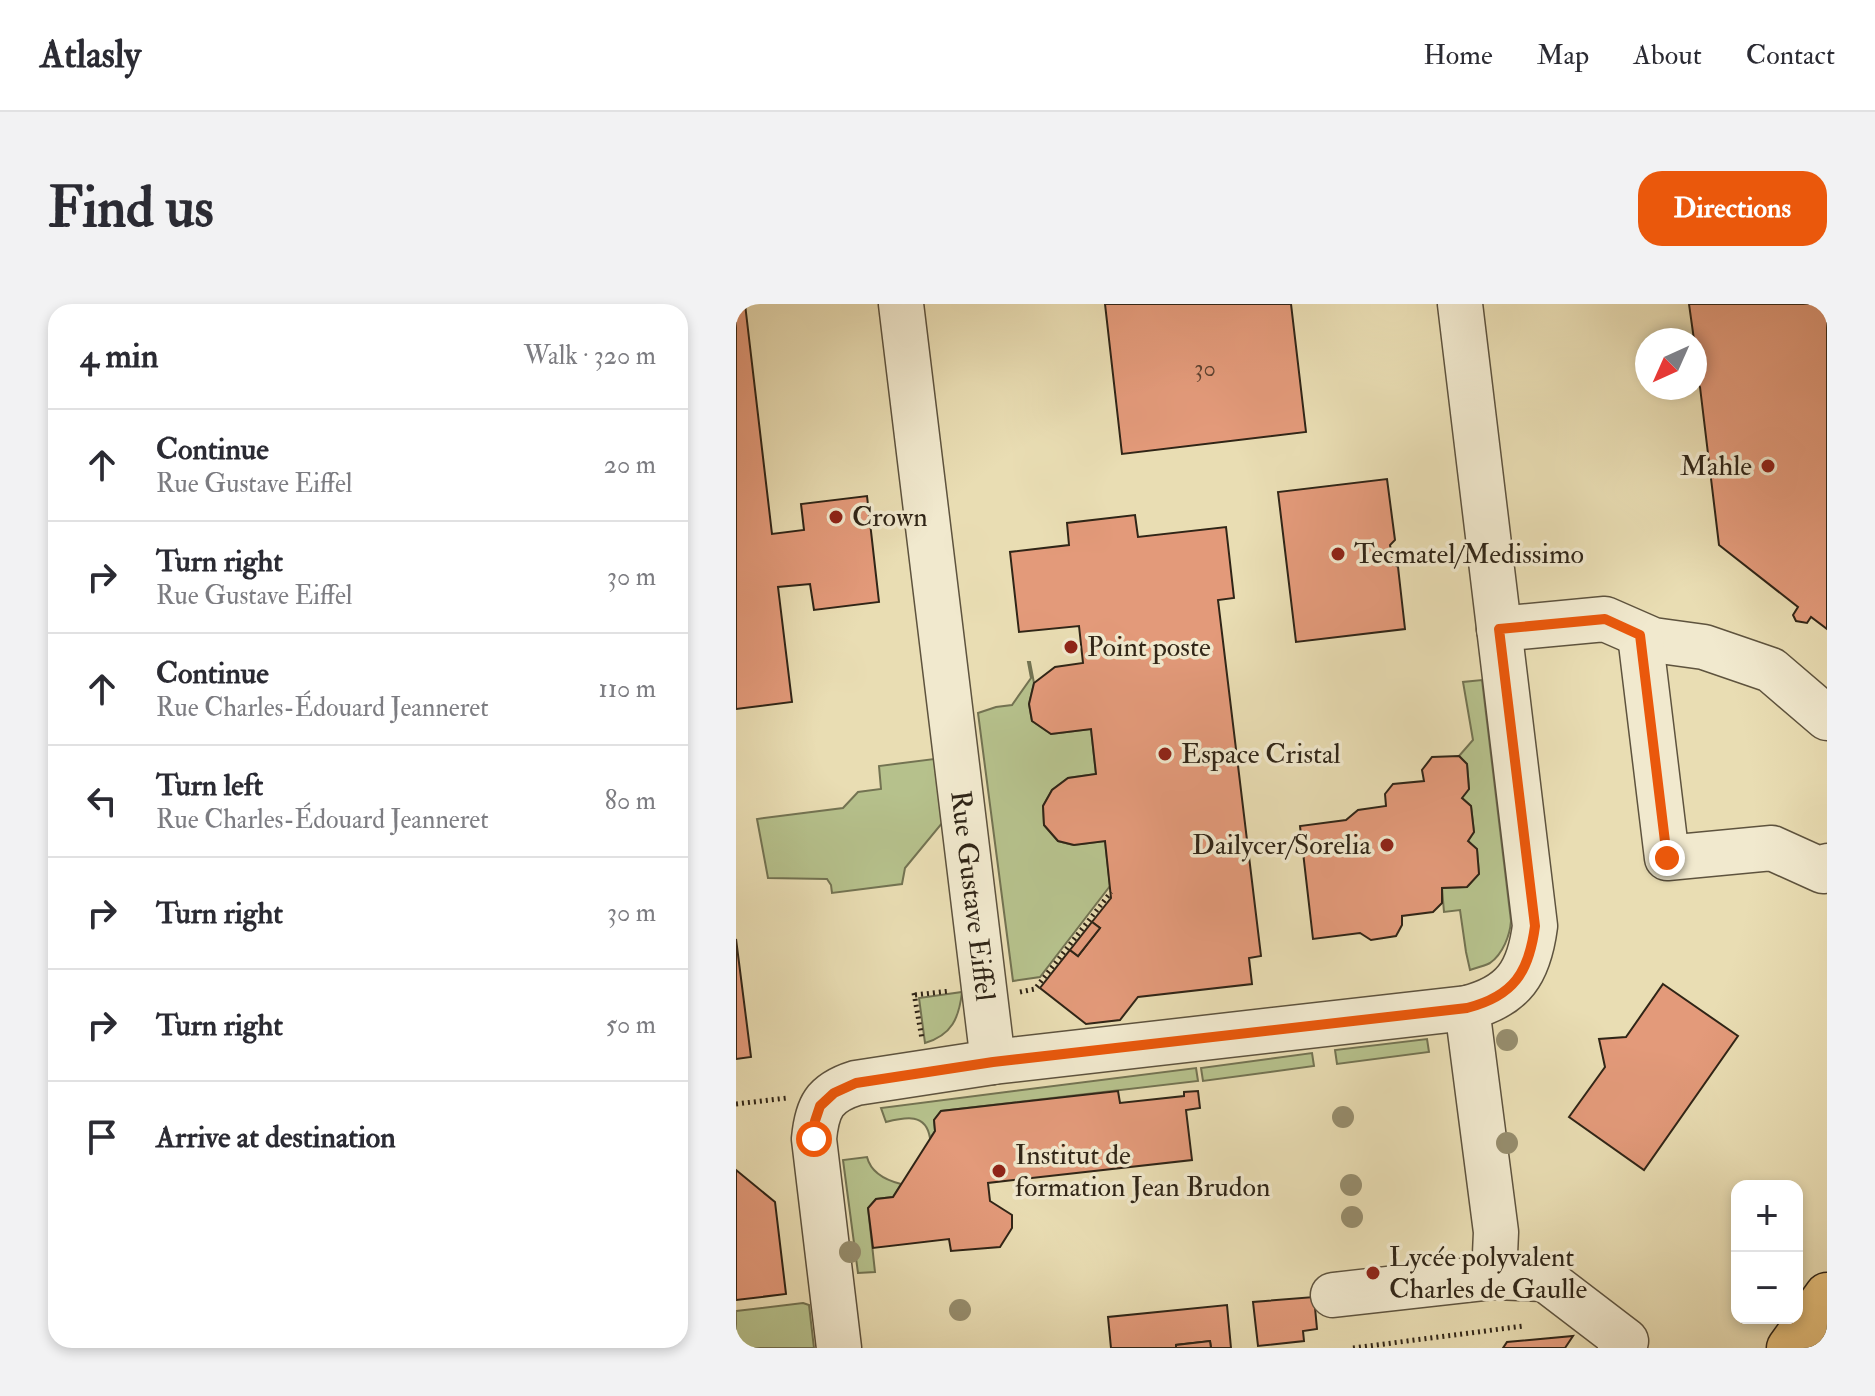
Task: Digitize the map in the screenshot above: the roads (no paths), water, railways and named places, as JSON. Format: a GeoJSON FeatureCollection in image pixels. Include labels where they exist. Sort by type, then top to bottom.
{"type":"FeatureCollection","features":[{"type":"Feature","properties":{"kind":"main road"},"geometry":{"type":"LineString","coordinates":[[1789,1348],[1827,1295]]}},
{"type":"Feature","properties":{"kind":"street","name":"Rue Gustave Eiffel"},"geometry":{"type":"LineString","coordinates":[[901,304],[993,1062]]}},
{"type":"Feature","properties":{"kind":"street"},"geometry":{"type":"LineString","coordinates":[[839,1348],[814,1139],[820,1106],[834,1093],[856,1083],[993,1062],[1467,1008],[1501,995],[1524,969],[1532,949],[1535,926],[1460,304]]}},
{"type":"Feature","properties":{"kind":"street"},"geometry":{"type":"LineString","coordinates":[[1499,629],[1605,619],[1653,640],[1704,647],[1771,670],[1827,718]]}},
{"type":"Feature","properties":{"kind":"street"},"geometry":{"type":"LineString","coordinates":[[1640,635],[1667,858],[1772,848],[1823,871],[1827,866]]}},
{"type":"Feature","properties":{"kind":"street"},"geometry":{"type":"LineString","coordinates":[[1467,1008],[1496,1232],[1494,1277]]}},
{"type":"Feature","properties":{"kind":"street"},"geometry":{"type":"LineString","coordinates":[[1333,1295],[1494,1277],[1545,1279],[1626,1341],[1620,1348]]}},
{"type":"Feature","properties":{"kind":"place","name":"Mahle"},"geometry":{"type":"Point","coordinates":[1768,466]}},
{"type":"Feature","properties":{"kind":"place","name":"Crown"},"geometry":{"type":"Point","coordinates":[836,517]}},
{"type":"Feature","properties":{"kind":"place","name":"Tecmatel/Medissimo"},"geometry":{"type":"Point","coordinates":[1338,554]}},
{"type":"Feature","properties":{"kind":"place","name":"Point poste"},"geometry":{"type":"Point","coordinates":[1071,647]}},
{"type":"Feature","properties":{"kind":"place","name":"Espace Cristal"},"geometry":{"type":"Point","coordinates":[1165,754]}},
{"type":"Feature","properties":{"kind":"place","name":"Dailycer/Sorelia"},"geometry":{"type":"Point","coordinates":[1387,845]}},
{"type":"Feature","properties":{"kind":"place","name":"Institut de formation Jean Brudon"},"geometry":{"type":"Point","coordinates":[999,1171]}},
{"type":"Feature","properties":{"kind":"place","name":"Lycée polyvalent Charles de Gaulle"},"geometry":{"type":"Point","coordinates":[1373,1273]}}]}
